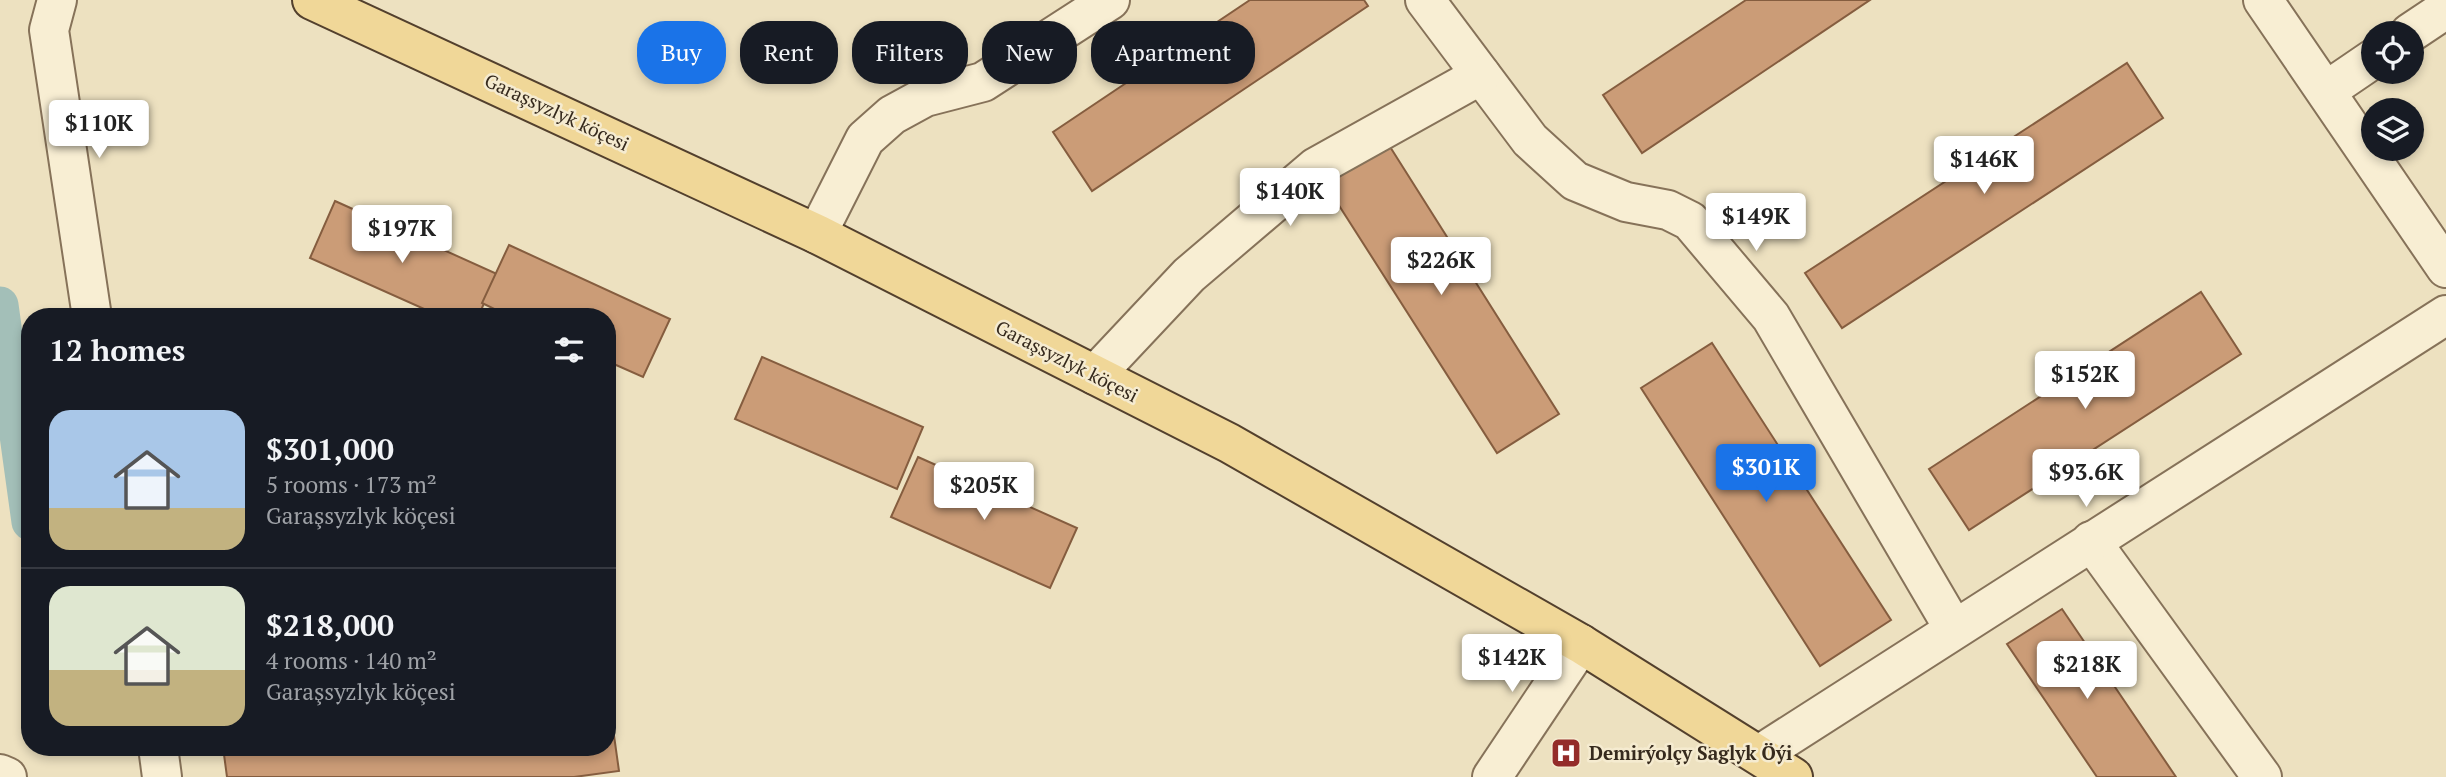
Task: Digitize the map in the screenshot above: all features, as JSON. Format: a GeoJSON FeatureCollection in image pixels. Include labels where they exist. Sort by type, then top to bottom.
{"type":"FeatureCollection","features":[{"type":"Feature","properties":{"kind":"main road","name":"Garaşsyzlyk köçesi"},"geometry":{"type":"LineString","coordinates":[[312,0],[817,234],[1229,443],[1581,644],[1793,777]]}},
{"type":"Feature","properties":{"kind":"street"},"geometry":{"type":"LineString","coordinates":[[57,0],[49,30],[91,308]]}},
{"type":"Feature","properties":{"kind":"street"},"geometry":{"type":"LineString","coordinates":[[817,234],[865,139],[892,115],[925,97],[984,82],[1110,0]]}},
{"type":"Feature","properties":{"kind":"street"},"geometry":{"type":"LineString","coordinates":[[1425,0],[1530,140],[1575,181],[1626,202],[1668,210],[1690,220],[1771,317],[1954,629]]}},
{"type":"Feature","properties":{"kind":"street"},"geometry":{"type":"LineString","coordinates":[[2263,0],[2446,268]]}},
{"type":"Feature","properties":{"kind":"street"},"geometry":{"type":"LineString","coordinates":[[2424,24],[2446,9]]}},
{"type":"Feature","properties":{"kind":"street"},"geometry":{"type":"LineString","coordinates":[[2326,91],[2361,67]]}},
{"type":"Feature","properties":{"kind":"street"},"geometry":{"type":"LineString","coordinates":[[1095,375],[1189,275],[1316,167],[1481,75]]}},
{"type":"Feature","properties":{"kind":"street"},"geometry":{"type":"LineString","coordinates":[[1759,755],[2446,315]]}},
{"type":"Feature","properties":{"kind":"street"},"geometry":{"type":"LineString","coordinates":[[2091,541],[2262,777]]}},
{"type":"Feature","properties":{"kind":"street"},"geometry":{"type":"LineString","coordinates":[[1492,777],[1581,644]]}},
{"type":"Feature","properties":{"kind":"street"},"geometry":{"type":"LineString","coordinates":[[159,756],[162,777]]}},
{"type":"Feature","properties":{"kind":"street"},"geometry":{"type":"LineString","coordinates":[[0,774],[7,777]]}},
{"type":"Feature","properties":{"kind":"building"},"geometry":{"type":"Polygon","coordinates":[[[1250,0],[1364,0],[1368,6],[1255,82],[1255,21],[1219,21],[1250,0]]]}},
{"type":"Feature","properties":{"kind":"building"},"geometry":{"type":"Polygon","coordinates":[[[1746,0],[1870,0],[1642,153],[1603,95],[1746,0]]]}},
{"type":"Feature","properties":{"kind":"building"},"geometry":{"type":"Polygon","coordinates":[[[2127,63],[2163,118],[1842,328],[1805,273],[2127,63]]]}},
{"type":"Feature","properties":{"kind":"building"},"geometry":{"type":"Polygon","coordinates":[[[1125,84],[1252,84],[1092,191],[1053,132],[1125,84]]]}},
{"type":"Feature","properties":{"kind":"building"},"geometry":{"type":"Polygon","coordinates":[[[1387,142],[1559,414],[1497,453],[1324,182],[1387,142]]]}},
{"type":"Feature","properties":{"kind":"building"},"geometry":{"type":"Polygon","coordinates":[[[335,201],[497,274],[482,308],[422,308],[310,258],[335,201]]]}},
{"type":"Feature","properties":{"kind":"building"},"geometry":{"type":"Polygon","coordinates":[[[509,245],[670,319],[643,377],[616,365],[616,308],[492,308],[482,303],[509,245]]]}},
{"type":"Feature","properties":{"kind":"building"},"geometry":{"type":"Polygon","coordinates":[[[2201,292],[2241,354],[1969,530],[1929,469],[2201,292]]]}},
{"type":"Feature","properties":{"kind":"building"},"geometry":{"type":"Polygon","coordinates":[[[1712,343],[1891,620],[1820,666],[1641,388],[1712,343]]]}},
{"type":"Feature","properties":{"kind":"building"},"geometry":{"type":"Polygon","coordinates":[[[762,357],[923,427],[897,489],[735,419],[762,357]]]}},
{"type":"Feature","properties":{"kind":"building"},"geometry":{"type":"Polygon","coordinates":[[[918,457],[1077,528],[1050,588],[891,517],[918,457]]]}},
{"type":"Feature","properties":{"kind":"building"},"geometry":{"type":"Polygon","coordinates":[[[2062,609],[2176,777],[2097,777],[2007,644],[2062,609]]]}},
{"type":"Feature","properties":{"kind":"building"},"geometry":{"type":"Polygon","coordinates":[[[616,750],[619,771],[574,777],[227,777],[224,756],[616,756],[616,750]]]}},
{"type":"Feature","properties":{"kind":"waterway"},"geometry":{"type":"LineString","coordinates":[[0,305],[21,457]]}},
{"type":"Feature","properties":{"kind":"place","name":"Demirýolçy Saglyk Öýi"},"geometry":{"type":"Point","coordinates":[1566,753]}}]}
